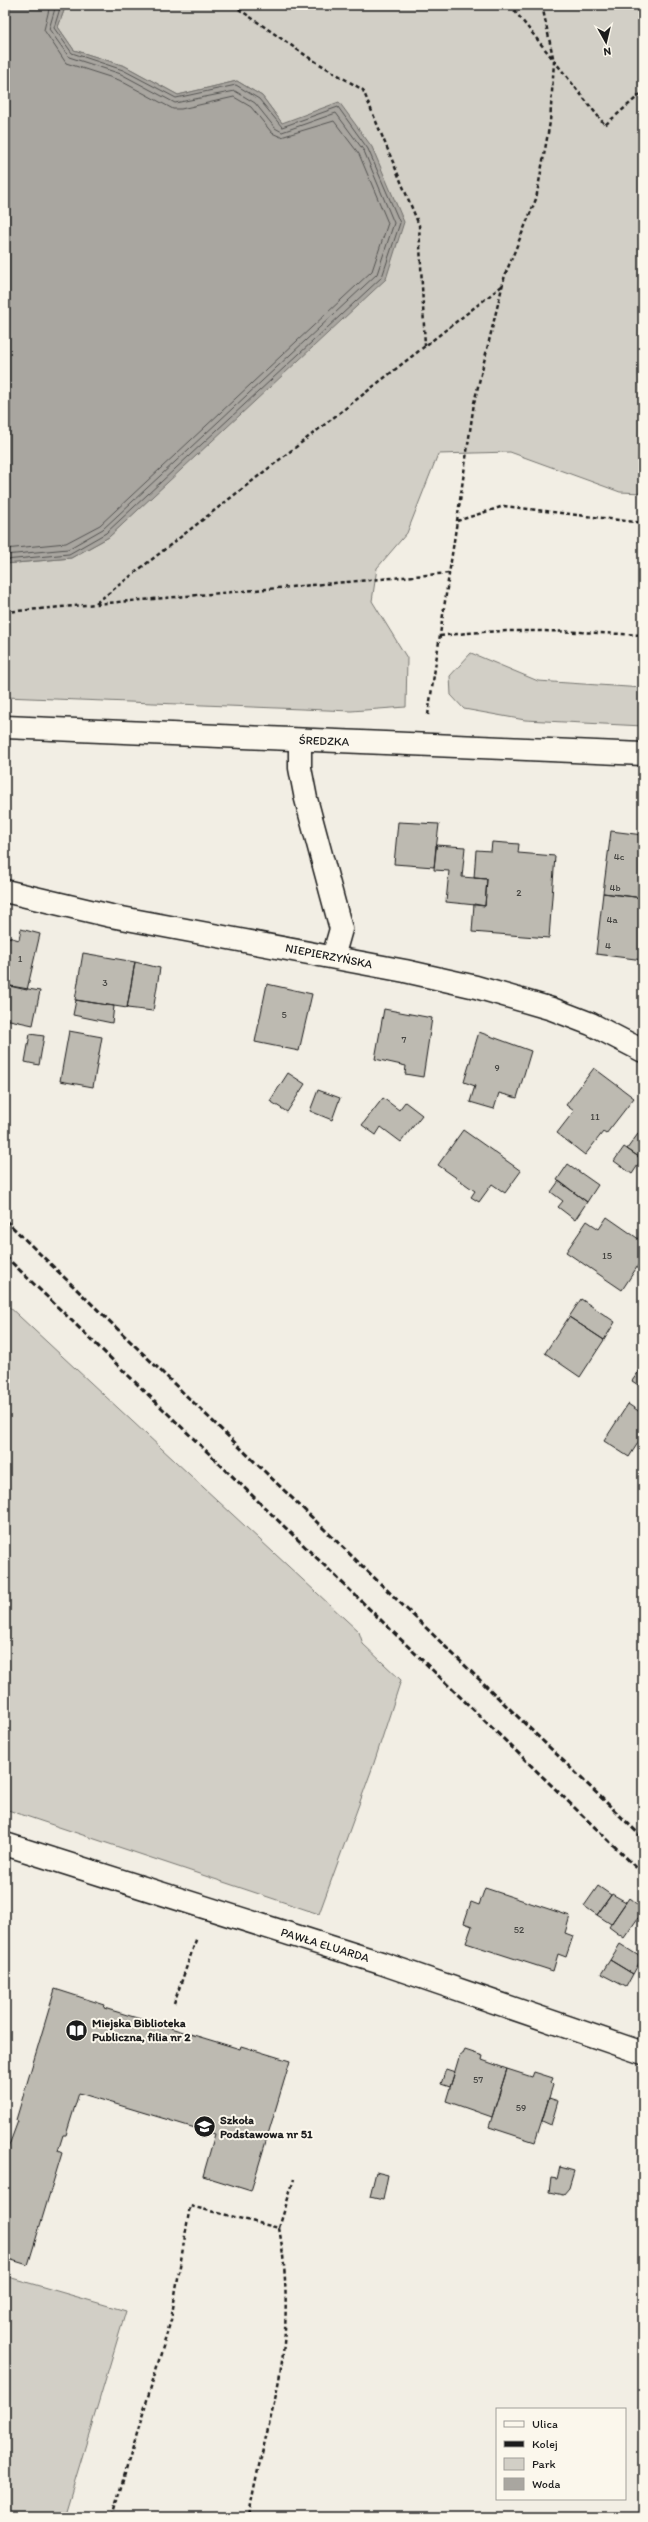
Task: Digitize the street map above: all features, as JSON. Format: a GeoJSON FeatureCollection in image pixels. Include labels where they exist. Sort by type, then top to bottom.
{"type":"FeatureCollection","features":[{"type":"Feature","properties":{"kind":"street","name":"ŚREDZKA"},"geometry":{"type":"LineString","coordinates":[[5,726],[643,754]]}},
{"type":"Feature","properties":{"kind":"street"},"geometry":{"type":"LineString","coordinates":[[300,740],[300,768],[306,799],[340,929],[333,957]]}},
{"type":"Feature","properties":{"kind":"street","name":"NIEPIERZYŃSKA"},"geometry":{"type":"LineString","coordinates":[[5,891],[111,916],[405,970],[552,1009],[591,1024],[643,1051]]}},
{"type":"Feature","properties":{"kind":"street","name":"PAWŁA ELUARDA"},"geometry":{"type":"LineString","coordinates":[[5,1844],[381,1963],[643,2053]]}},
{"type":"Feature","properties":{"kind":"path"},"geometry":{"type":"LineString","coordinates":[[233,5],[308,57],[363,90],[419,226],[425,346]]}},
{"type":"Feature","properties":{"kind":"path"},"geometry":{"type":"LineString","coordinates":[[510,5],[605,125],[643,92]]}},
{"type":"Feature","properties":{"kind":"path"},"geometry":{"type":"LineString","coordinates":[[426,745],[428,704],[440,636],[474,403],[503,285],[536,199],[550,122],[554,62],[542,5]]}},
{"type":"Feature","properties":{"kind":"path"},"geometry":{"type":"LineString","coordinates":[[96,603],[503,285]]}},
{"type":"Feature","properties":{"kind":"path"},"geometry":{"type":"LineString","coordinates":[[457,521],[504,506],[643,523]]}},
{"type":"Feature","properties":{"kind":"path"},"geometry":{"type":"LineString","coordinates":[[5,612],[449,573]]}},
{"type":"Feature","properties":{"kind":"path"},"geometry":{"type":"LineString","coordinates":[[440,636],[479,631],[518,630],[643,635]]}},
{"type":"Feature","properties":{"kind":"path"},"geometry":{"type":"LineString","coordinates":[[174,2003],[198,1934]]}},
{"type":"Feature","properties":{"kind":"path"},"geometry":{"type":"LineString","coordinates":[[249,2517],[281,2369],[285,2339],[283,2252],[279,2228],[294,2179]]}},
{"type":"Feature","properties":{"kind":"path"},"geometry":{"type":"LineString","coordinates":[[112,2517],[171,2320],[190,2206],[279,2228]]}},
{"type":"Feature","properties":{"kind":"green space"},"geometry":{"type":"Polygon","coordinates":[[[66,5],[643,5],[643,493],[620,492],[510,452],[438,454],[407,533],[377,568],[372,601],[407,658],[406,707],[351,711],[5,697],[5,564],[71,558],[109,537],[171,478],[282,123],[262,96],[237,81],[178,95],[125,66],[74,50],[58,27],[66,5]]]}},
{"type":"Feature","properties":{"kind":"green space"},"geometry":{"type":"Polygon","coordinates":[[[471,653],[538,681],[643,688],[643,726],[525,720],[464,709],[451,695],[450,676],[471,653]]]}},
{"type":"Feature","properties":{"kind":"green space"},"geometry":{"type":"Polygon","coordinates":[[[5,1303],[359,1632],[363,1644],[401,1680],[373,1766],[319,1914],[5,1809],[5,1303]]]}},
{"type":"Feature","properties":{"kind":"green space"},"geometry":{"type":"Polygon","coordinates":[[[5,2276],[126,2311],[64,2517],[5,2517],[5,2276]]]}},
{"type":"Feature","properties":{"kind":"water"},"geometry":{"type":"Polygon","coordinates":[[[5,5],[66,5],[58,27],[74,50],[125,66],[178,95],[237,81],[262,96],[282,123],[339,102],[372,147],[404,222],[386,279],[109,537],[71,558],[5,564],[5,5]]]}},
{"type":"Feature","properties":{"kind":"building"},"geometry":{"type":"Polygon","coordinates":[[[398,822],[439,824],[434,867],[394,864],[398,822]]]}},
{"type":"Feature","properties":{"kind":"building"},"geometry":{"type":"Polygon","coordinates":[[[611,831],[643,835],[643,898],[603,893],[611,831]]]}},
{"type":"Feature","properties":{"kind":"building"},"geometry":{"type":"Polygon","coordinates":[[[492,842],[519,844],[518,853],[555,856],[549,938],[472,932],[474,904],[485,906],[487,879],[474,878],[476,850],[491,851],[492,842]]]}},
{"type":"Feature","properties":{"kind":"building"},"geometry":{"type":"Polygon","coordinates":[[[436,845],[465,847],[462,877],[487,879],[485,906],[446,902],[449,871],[434,870],[436,845]]]}},
{"type":"Feature","properties":{"kind":"building"},"geometry":{"type":"Polygon","coordinates":[[[603,893],[643,898],[643,960],[596,954],[603,893]]]}},
{"type":"Feature","properties":{"kind":"building"},"geometry":{"type":"Polygon","coordinates":[[[21,929],[40,934],[27,990],[5,985],[5,936],[19,940],[21,929]]]}},
{"type":"Feature","properties":{"kind":"building"},"geometry":{"type":"Polygon","coordinates":[[[83,953],[135,962],[127,1008],[75,1000],[83,953]]]}},
{"type":"Feature","properties":{"kind":"building"},"geometry":{"type":"Polygon","coordinates":[[[135,962],[160,968],[153,1011],[127,1008],[135,962]]]}},
{"type":"Feature","properties":{"kind":"building"},"geometry":{"type":"Polygon","coordinates":[[[267,984],[312,994],[299,1051],[255,1042],[267,984]]]}},
{"type":"Feature","properties":{"kind":"building"},"geometry":{"type":"Polygon","coordinates":[[[5,985],[40,991],[33,1025],[5,1019],[5,985]]]}},
{"type":"Feature","properties":{"kind":"building"},"geometry":{"type":"Polygon","coordinates":[[[76,1000],[114,1006],[112,1023],[73,1015],[76,1000]]]}},
{"type":"Feature","properties":{"kind":"building"},"geometry":{"type":"Polygon","coordinates":[[[384,1009],[432,1018],[423,1077],[405,1074],[406,1066],[375,1059],[384,1009]]]}},
{"type":"Feature","properties":{"kind":"building"},"geometry":{"type":"Polygon","coordinates":[[[69,1031],[102,1037],[93,1087],[60,1081],[69,1031]]]}},
{"type":"Feature","properties":{"kind":"building"},"geometry":{"type":"Polygon","coordinates":[[[479,1032],[531,1051],[517,1098],[499,1093],[494,1109],[470,1102],[475,1086],[464,1082],[479,1032]]]}},
{"type":"Feature","properties":{"kind":"building"},"geometry":{"type":"Polygon","coordinates":[[[30,1034],[44,1036],[39,1065],[25,1062],[30,1034]]]}},
{"type":"Feature","properties":{"kind":"building"},"geometry":{"type":"Polygon","coordinates":[[[594,1068],[634,1098],[606,1134],[603,1132],[585,1155],[557,1133],[574,1111],[566,1105],[594,1068]]]}},
{"type":"Feature","properties":{"kind":"building"},"geometry":{"type":"Polygon","coordinates":[[[288,1073],[305,1084],[287,1112],[270,1101],[288,1073]]]}},
{"type":"Feature","properties":{"kind":"building"},"geometry":{"type":"Polygon","coordinates":[[[318,1090],[340,1098],[332,1120],[310,1111],[318,1090]]]}},
{"type":"Feature","properties":{"kind":"building"},"geometry":{"type":"Polygon","coordinates":[[[383,1098],[399,1110],[405,1102],[422,1115],[401,1142],[381,1127],[376,1135],[362,1125],[383,1098]]]}},
{"type":"Feature","properties":{"kind":"building"},"geometry":{"type":"Polygon","coordinates":[[[643,1127],[643,1158],[642,1159],[627,1149],[643,1127]]]}},
{"type":"Feature","properties":{"kind":"building"},"geometry":{"type":"Polygon","coordinates":[[[463,1130],[521,1171],[505,1193],[492,1184],[479,1202],[471,1197],[475,1191],[438,1165],[463,1130]]]}},
{"type":"Feature","properties":{"kind":"building"},"geometry":{"type":"Polygon","coordinates":[[[624,1147],[642,1159],[632,1174],[614,1161],[624,1147]]]}},
{"type":"Feature","properties":{"kind":"building"},"geometry":{"type":"Polygon","coordinates":[[[568,1164],[598,1185],[587,1202],[557,1180],[568,1164]]]}},
{"type":"Feature","properties":{"kind":"building"},"geometry":{"type":"Polygon","coordinates":[[[559,1181],[587,1202],[575,1220],[558,1207],[563,1201],[551,1192],[559,1181]]]}},
{"type":"Feature","properties":{"kind":"building"},"geometry":{"type":"Polygon","coordinates":[[[607,1217],[643,1242],[643,1258],[622,1290],[566,1252],[587,1221],[599,1229],[607,1217]]]}},
{"type":"Feature","properties":{"kind":"building"},"geometry":{"type":"Polygon","coordinates":[[[581,1299],[615,1322],[604,1340],[569,1317],[581,1299]]]}},
{"type":"Feature","properties":{"kind":"building"},"geometry":{"type":"Polygon","coordinates":[[[569,1317],[604,1340],[580,1377],[545,1353],[569,1317]]]}},
{"type":"Feature","properties":{"kind":"building"},"geometry":{"type":"Polygon","coordinates":[[[643,1367],[643,1388],[632,1381],[643,1367]]]}},
{"type":"Feature","properties":{"kind":"building"},"geometry":{"type":"Polygon","coordinates":[[[628,1404],[643,1414],[643,1435],[629,1457],[604,1441],[628,1404]]]}},
{"type":"Feature","properties":{"kind":"building"},"geometry":{"type":"Polygon","coordinates":[[[598,1886],[611,1895],[597,1915],[584,1906],[598,1886]]]}},
{"type":"Feature","properties":{"kind":"building"},"geometry":{"type":"Polygon","coordinates":[[[485,1888],[570,1916],[565,1933],[573,1936],[566,1957],[558,1954],[553,1971],[466,1943],[472,1926],[464,1923],[471,1902],[479,1905],[485,1888]]]}},
{"type":"Feature","properties":{"kind":"building"},"geometry":{"type":"Polygon","coordinates":[[[612,1894],[626,1902],[611,1924],[597,1915],[612,1894]]]}},
{"type":"Feature","properties":{"kind":"building"},"geometry":{"type":"Polygon","coordinates":[[[629,1898],[643,1909],[643,1921],[638,1918],[624,1938],[609,1927],[629,1898]]]}},
{"type":"Feature","properties":{"kind":"building"},"geometry":{"type":"Polygon","coordinates":[[[620,1944],[642,1958],[633,1974],[610,1960],[620,1944]]]}},
{"type":"Feature","properties":{"kind":"building"},"geometry":{"type":"Polygon","coordinates":[[[610,1960],[633,1974],[626,1987],[601,1974],[610,1960]]]}},
{"type":"Feature","properties":{"kind":"building"},"geometry":{"type":"Polygon","coordinates":[[[55,1989],[105,2005],[104,2008],[240,2049],[241,2046],[290,2061],[251,2191],[203,2176],[215,2134],[79,2093],[66,2135],[63,2135],[58,2151],[62,2153],[28,2265],[5,2258],[5,2156],[18,2121],[16,2120],[55,1989]]]}},
{"type":"Feature","properties":{"kind":"building"},"geometry":{"type":"Polygon","coordinates":[[[465,2050],[483,2056],[482,2060],[507,2069],[492,2117],[446,2101],[460,2054],[463,2054],[465,2050]]]}},
{"type":"Feature","properties":{"kind":"building"},"geometry":{"type":"Polygon","coordinates":[[[446,2069],[455,2072],[450,2087],[441,2084],[446,2069]]]}},
{"type":"Feature","properties":{"kind":"building"},"geometry":{"type":"Polygon","coordinates":[[[507,2069],[532,2077],[534,2072],[553,2078],[551,2083],[553,2085],[535,2142],[489,2127],[507,2069]]]}},
{"type":"Feature","properties":{"kind":"building"},"geometry":{"type":"Polygon","coordinates":[[[549,2098],[558,2101],[551,2125],[542,2121],[549,2098]]]}},
{"type":"Feature","properties":{"kind":"building"},"geometry":{"type":"Polygon","coordinates":[[[560,2167],[574,2171],[569,2188],[563,2195],[549,2192],[551,2178],[557,2179],[560,2167]]]}},
{"type":"Feature","properties":{"kind":"building"},"geometry":{"type":"Polygon","coordinates":[[[376,2172],[388,2175],[383,2200],[370,2197],[376,2172]]]}},
{"type":"Feature","properties":{"kind":"railway"},"geometry":{"type":"LineString","coordinates":[[5,1220],[643,1838]]}},
{"type":"Feature","properties":{"kind":"railway"},"geometry":{"type":"LineString","coordinates":[[5,1256],[643,1874]]}},
{"type":"Feature","properties":{"kind":"place","name":"Miejska Biblioteka Publiczna, filia nr 2"},"geometry":{"type":"Point","coordinates":[77,2030]}},
{"type":"Feature","properties":{"kind":"place","name":"Szkoła Podstawowa nr 51"},"geometry":{"type":"Point","coordinates":[205,2127]}}]}
